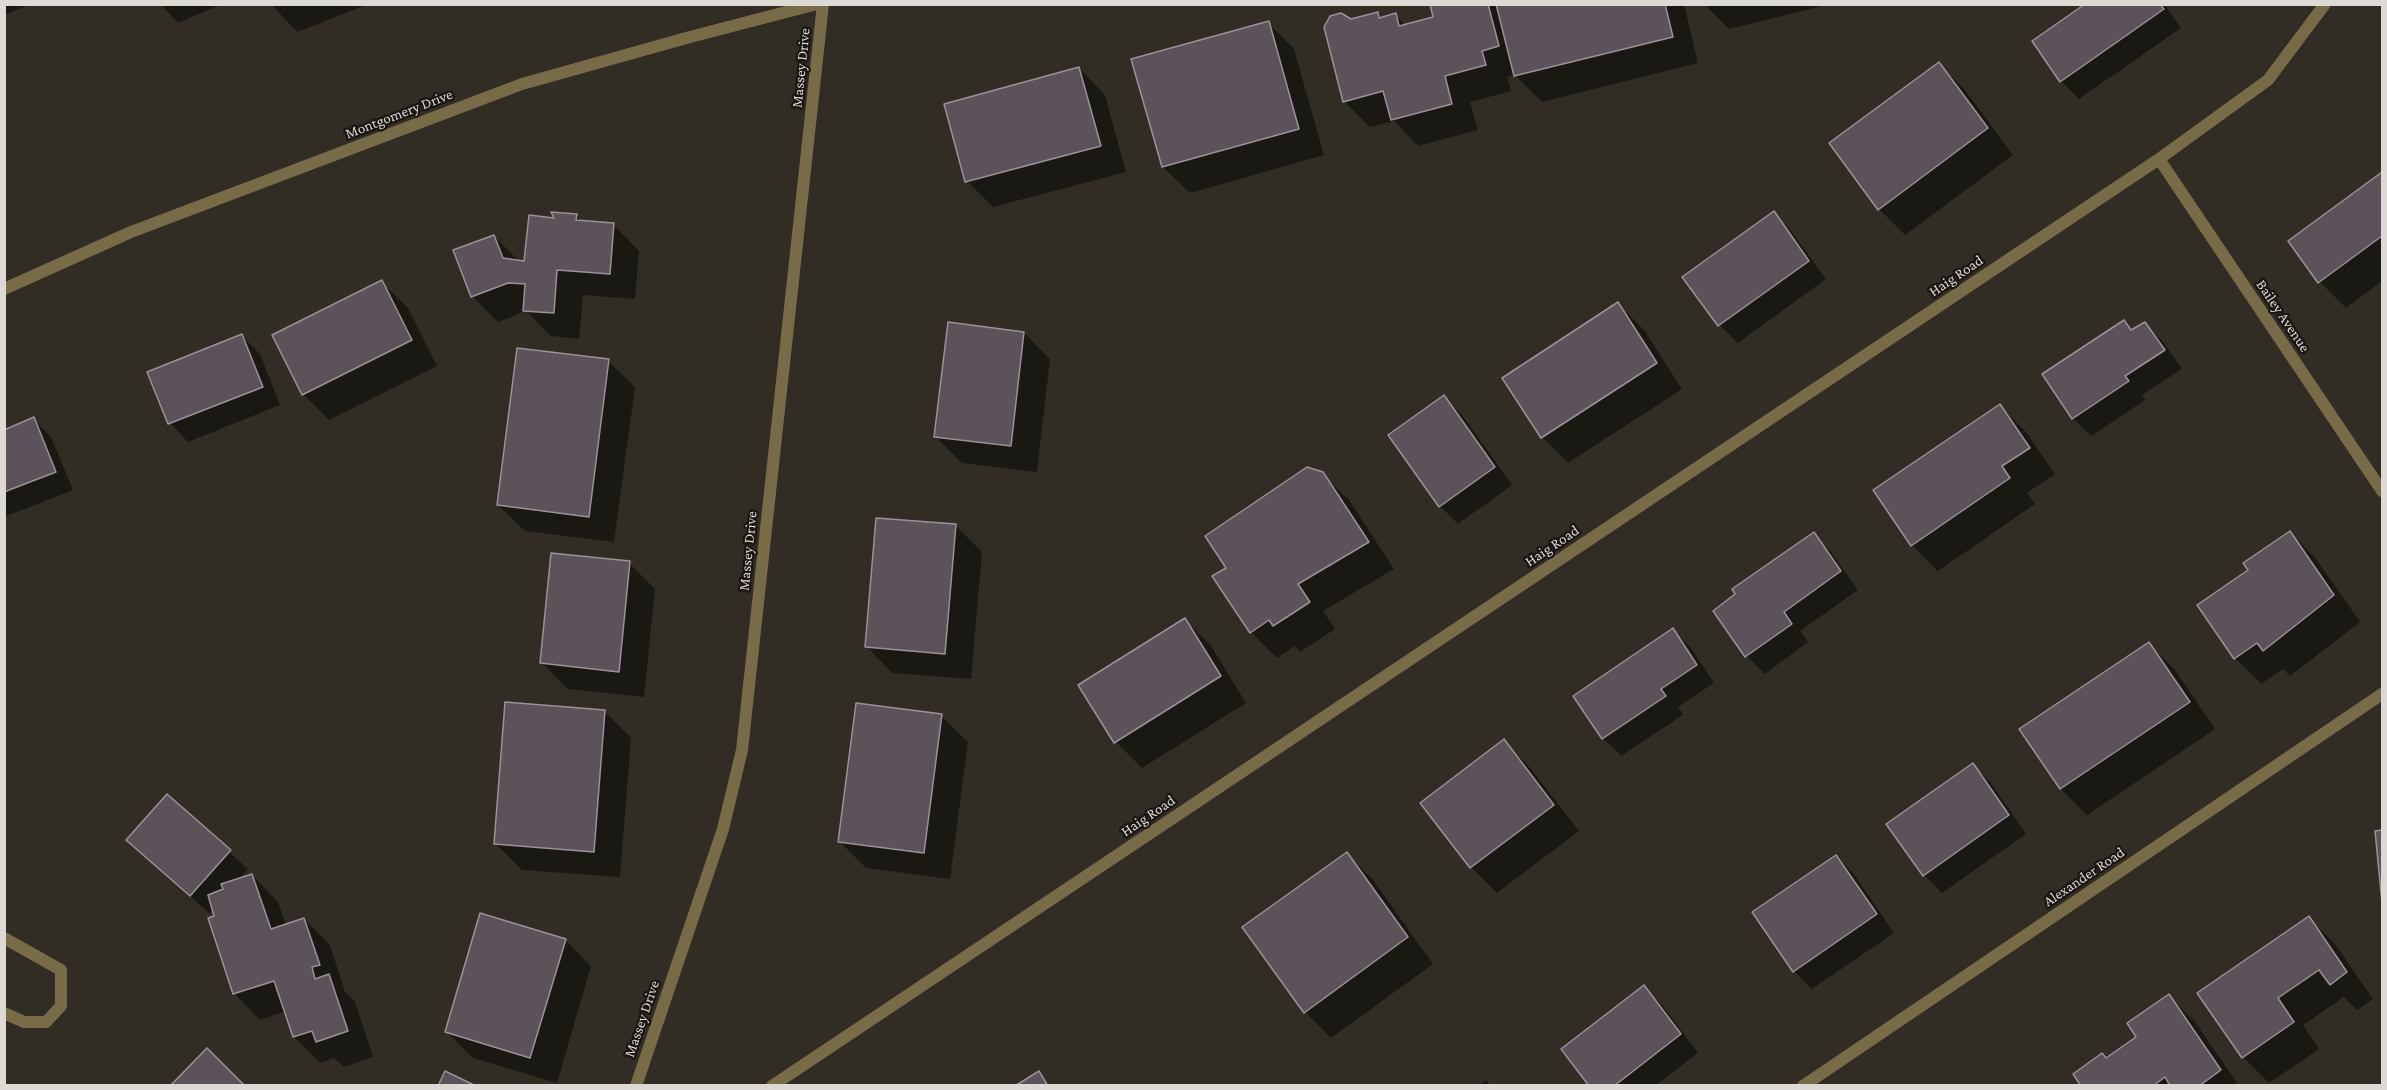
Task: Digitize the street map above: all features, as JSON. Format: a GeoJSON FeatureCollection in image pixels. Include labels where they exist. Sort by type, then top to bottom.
{"type":"FeatureCollection","features":[{"type":"Feature","properties":{"kind":"street","name":"Montgomery Drive"},"geometry":{"type":"LineString","coordinates":[[4,289],[131,232],[522,84],[817,4]]}},
{"type":"Feature","properties":{"kind":"street","name":"Massey Drive"},"geometry":{"type":"LineString","coordinates":[[636,1086],[723,828],[742,750],[823,4]]}},
{"type":"Feature","properties":{"kind":"street","name":"Haig Road"},"geometry":{"type":"LineString","coordinates":[[772,1086],[2159,159],[2268,80],[2325,4]]}},
{"type":"Feature","properties":{"kind":"street","name":"Bailey Avenue"},"geometry":{"type":"LineString","coordinates":[[2159,159],[2382,491]]}},
{"type":"Feature","properties":{"kind":"street","name":"Alexander Road"},"geometry":{"type":"LineString","coordinates":[[1803,1086],[2382,694]]}},
{"type":"Feature","properties":{"kind":"street"},"geometry":{"type":"LineString","coordinates":[[4,938],[61,970],[61,1006],[46,1022],[24,1022],[4,1013]]}},
{"type":"Feature","properties":{"kind":"building"},"geometry":{"type":"Polygon","coordinates":[[[1430,4],[1488,4],[1499,46],[1482,51],[1486,65],[1445,76],[1452,104],[1391,120],[1383,91],[1343,102],[1324,27],[1330,16],[1341,13],[1351,19],[1378,12],[1379,18],[1396,13],[1399,26],[1433,17],[1430,4]]]}},
{"type":"Feature","properties":{"kind":"building"},"geometry":{"type":"Polygon","coordinates":[[[1496,4],[1665,4],[1673,37],[1514,76],[1496,4]]]}},
{"type":"Feature","properties":{"kind":"building"},"geometry":{"type":"Polygon","coordinates":[[[2085,4],[2160,4],[2164,9],[2060,82],[2032,41],[2085,4]]]}},
{"type":"Feature","properties":{"kind":"building"},"geometry":{"type":"Polygon","coordinates":[[[1269,21],[1299,129],[1162,167],[1131,59],[1269,21]]]}},
{"type":"Feature","properties":{"kind":"building"},"geometry":{"type":"Polygon","coordinates":[[[1939,62],[1988,128],[1878,210],[1829,143],[1939,62]]]}},
{"type":"Feature","properties":{"kind":"building"},"geometry":{"type":"Polygon","coordinates":[[[1079,67],[1101,146],[965,182],[944,104],[1079,67]]]}},
{"type":"Feature","properties":{"kind":"building"},"geometry":{"type":"Polygon","coordinates":[[[2382,172],[2382,236],[2318,283],[2288,241],[2382,172]]]}},
{"type":"Feature","properties":{"kind":"building"},"geometry":{"type":"Polygon","coordinates":[[[1774,211],[1809,261],[1718,326],[1682,277],[1774,211]]]}},
{"type":"Feature","properties":{"kind":"building"},"geometry":{"type":"Polygon","coordinates":[[[551,212],[577,214],[576,220],[614,223],[610,274],[557,270],[554,313],[523,311],[525,284],[508,283],[471,297],[453,250],[494,235],[503,258],[524,261],[529,215],[554,218],[551,212]]]}},
{"type":"Feature","properties":{"kind":"building"},"geometry":{"type":"Polygon","coordinates":[[[382,280],[412,340],[302,395],[272,335],[382,280]]]}},
{"type":"Feature","properties":{"kind":"building"},"geometry":{"type":"Polygon","coordinates":[[[1618,302],[1657,363],[1541,438],[1502,378],[1618,302]]]}},
{"type":"Feature","properties":{"kind":"building"},"geometry":{"type":"Polygon","coordinates":[[[2124,320],[2131,330],[2145,322],[2165,350],[2125,376],[2129,381],[2072,419],[2042,374],[2124,320]]]}},
{"type":"Feature","properties":{"kind":"building"},"geometry":{"type":"Polygon","coordinates":[[[948,322],[1024,332],[1011,446],[934,437],[948,322]]]}},
{"type":"Feature","properties":{"kind":"building"},"geometry":{"type":"Polygon","coordinates":[[[242,334],[263,387],[168,424],[147,372],[242,334]]]}},
{"type":"Feature","properties":{"kind":"building"},"geometry":{"type":"Polygon","coordinates":[[[517,348],[609,359],[589,517],[497,505],[517,348]]]}},
{"type":"Feature","properties":{"kind":"building"},"geometry":{"type":"Polygon","coordinates":[[[1444,395],[1495,467],[1439,507],[1388,435],[1444,395]]]}},
{"type":"Feature","properties":{"kind":"building"},"geometry":{"type":"Polygon","coordinates":[[[2000,404],[2030,448],[2002,466],[2010,478],[1911,546],[1873,490],[2000,404]]]}},
{"type":"Feature","properties":{"kind":"building"},"geometry":{"type":"Polygon","coordinates":[[[34,417],[56,472],[4,492],[4,430],[34,417]]]}},
{"type":"Feature","properties":{"kind":"building"},"geometry":{"type":"Polygon","coordinates":[[[1307,467],[1323,472],[1369,542],[1298,584],[1310,602],[1273,626],[1269,620],[1250,633],[1212,576],[1226,568],[1205,536],[1307,467]]]}},
{"type":"Feature","properties":{"kind":"building"},"geometry":{"type":"Polygon","coordinates":[[[876,518],[956,524],[945,654],[865,647],[876,518]]]}},
{"type":"Feature","properties":{"kind":"building"},"geometry":{"type":"Polygon","coordinates":[[[2290,531],[2334,595],[2263,651],[2257,643],[2234,659],[2197,605],[2248,570],[2243,563],[2290,531]]]}},
{"type":"Feature","properties":{"kind":"building"},"geometry":{"type":"Polygon","coordinates":[[[1814,532],[1841,571],[1784,612],[1792,624],[1745,657],[1713,611],[1735,594],[1732,589],[1814,532]]]}},
{"type":"Feature","properties":{"kind":"building"},"geometry":{"type":"Polygon","coordinates":[[[551,553],[630,561],[619,672],[540,663],[551,553]]]}},
{"type":"Feature","properties":{"kind":"building"},"geometry":{"type":"Polygon","coordinates":[[[1185,618],[1221,676],[1114,743],[1078,685],[1185,618]]]}},
{"type":"Feature","properties":{"kind":"building"},"geometry":{"type":"Polygon","coordinates":[[[1673,628],[1697,665],[1661,689],[1666,696],[1602,739],[1573,696],[1673,628]]]}},
{"type":"Feature","properties":{"kind":"building"},"geometry":{"type":"Polygon","coordinates":[[[2149,642],[2190,702],[2060,789],[2019,729],[2149,642]]]}},
{"type":"Feature","properties":{"kind":"building"},"geometry":{"type":"Polygon","coordinates":[[[505,702],[605,710],[594,852],[494,844],[505,702]]]}},
{"type":"Feature","properties":{"kind":"building"},"geometry":{"type":"Polygon","coordinates":[[[856,703],[942,714],[924,853],[838,842],[856,703]]]}},
{"type":"Feature","properties":{"kind":"building"},"geometry":{"type":"Polygon","coordinates":[[[1504,739],[1554,805],[1470,868],[1420,803],[1504,739]]]}},
{"type":"Feature","properties":{"kind":"building"},"geometry":{"type":"Polygon","coordinates":[[[1973,763],[2009,815],[1923,876],[1886,824],[1973,763]]]}},
{"type":"Feature","properties":{"kind":"building"},"geometry":{"type":"Polygon","coordinates":[[[167,794],[231,850],[190,896],[126,840],[167,794]]]}},
{"type":"Feature","properties":{"kind":"building"},"geometry":{"type":"Polygon","coordinates":[[[2382,830],[2382,903],[2375,831],[2382,830]]]}},
{"type":"Feature","properties":{"kind":"building"},"geometry":{"type":"Polygon","coordinates":[[[1347,852],[1408,937],[1304,1013],[1242,927],[1347,852]]]}},
{"type":"Feature","properties":{"kind":"building"},"geometry":{"type":"Polygon","coordinates":[[[1836,855],[1877,914],[1793,972],[1752,912],[1836,855]]]}},
{"type":"Feature","properties":{"kind":"building"},"geometry":{"type":"Polygon","coordinates":[[[252,874],[271,929],[304,918],[320,965],[312,967],[315,979],[329,974],[348,1031],[316,1042],[312,1031],[293,1037],[274,981],[233,994],[208,918],[214,916],[208,895],[223,889],[221,884],[252,874]]]}},
{"type":"Feature","properties":{"kind":"building"},"geometry":{"type":"Polygon","coordinates":[[[480,913],[566,939],[530,1058],[445,1032],[480,913]]]}},
{"type":"Feature","properties":{"kind":"building"},"geometry":{"type":"Polygon","coordinates":[[[2309,916],[2347,972],[2330,985],[2319,970],[2278,998],[2294,1022],[2242,1058],[2197,993],[2309,916]]]}},
{"type":"Feature","properties":{"kind":"building"},"geometry":{"type":"Polygon","coordinates":[[[1644,985],[1681,1034],[1614,1086],[1589,1086],[1561,1049],[1644,985]]]}},
{"type":"Feature","properties":{"kind":"building"},"geometry":{"type":"Polygon","coordinates":[[[2169,994],[2221,1070],[2199,1086],[2170,1086],[2165,1077],[2153,1086],[2081,1086],[2073,1074],[2102,1053],[2106,1058],[2136,1037],[2127,1023],[2169,994]]]}},
{"type":"Feature","properties":{"kind":"building"},"geometry":{"type":"Polygon","coordinates":[[[207,1048],[245,1086],[170,1086],[207,1048]]]}},
{"type":"Feature","properties":{"kind":"building"},"geometry":{"type":"Polygon","coordinates":[[[445,1071],[476,1086],[438,1086],[445,1071]]]}},
{"type":"Feature","properties":{"kind":"building"},"geometry":{"type":"Polygon","coordinates":[[[1039,1071],[1048,1086],[1015,1086],[1039,1071]]]}}]}
